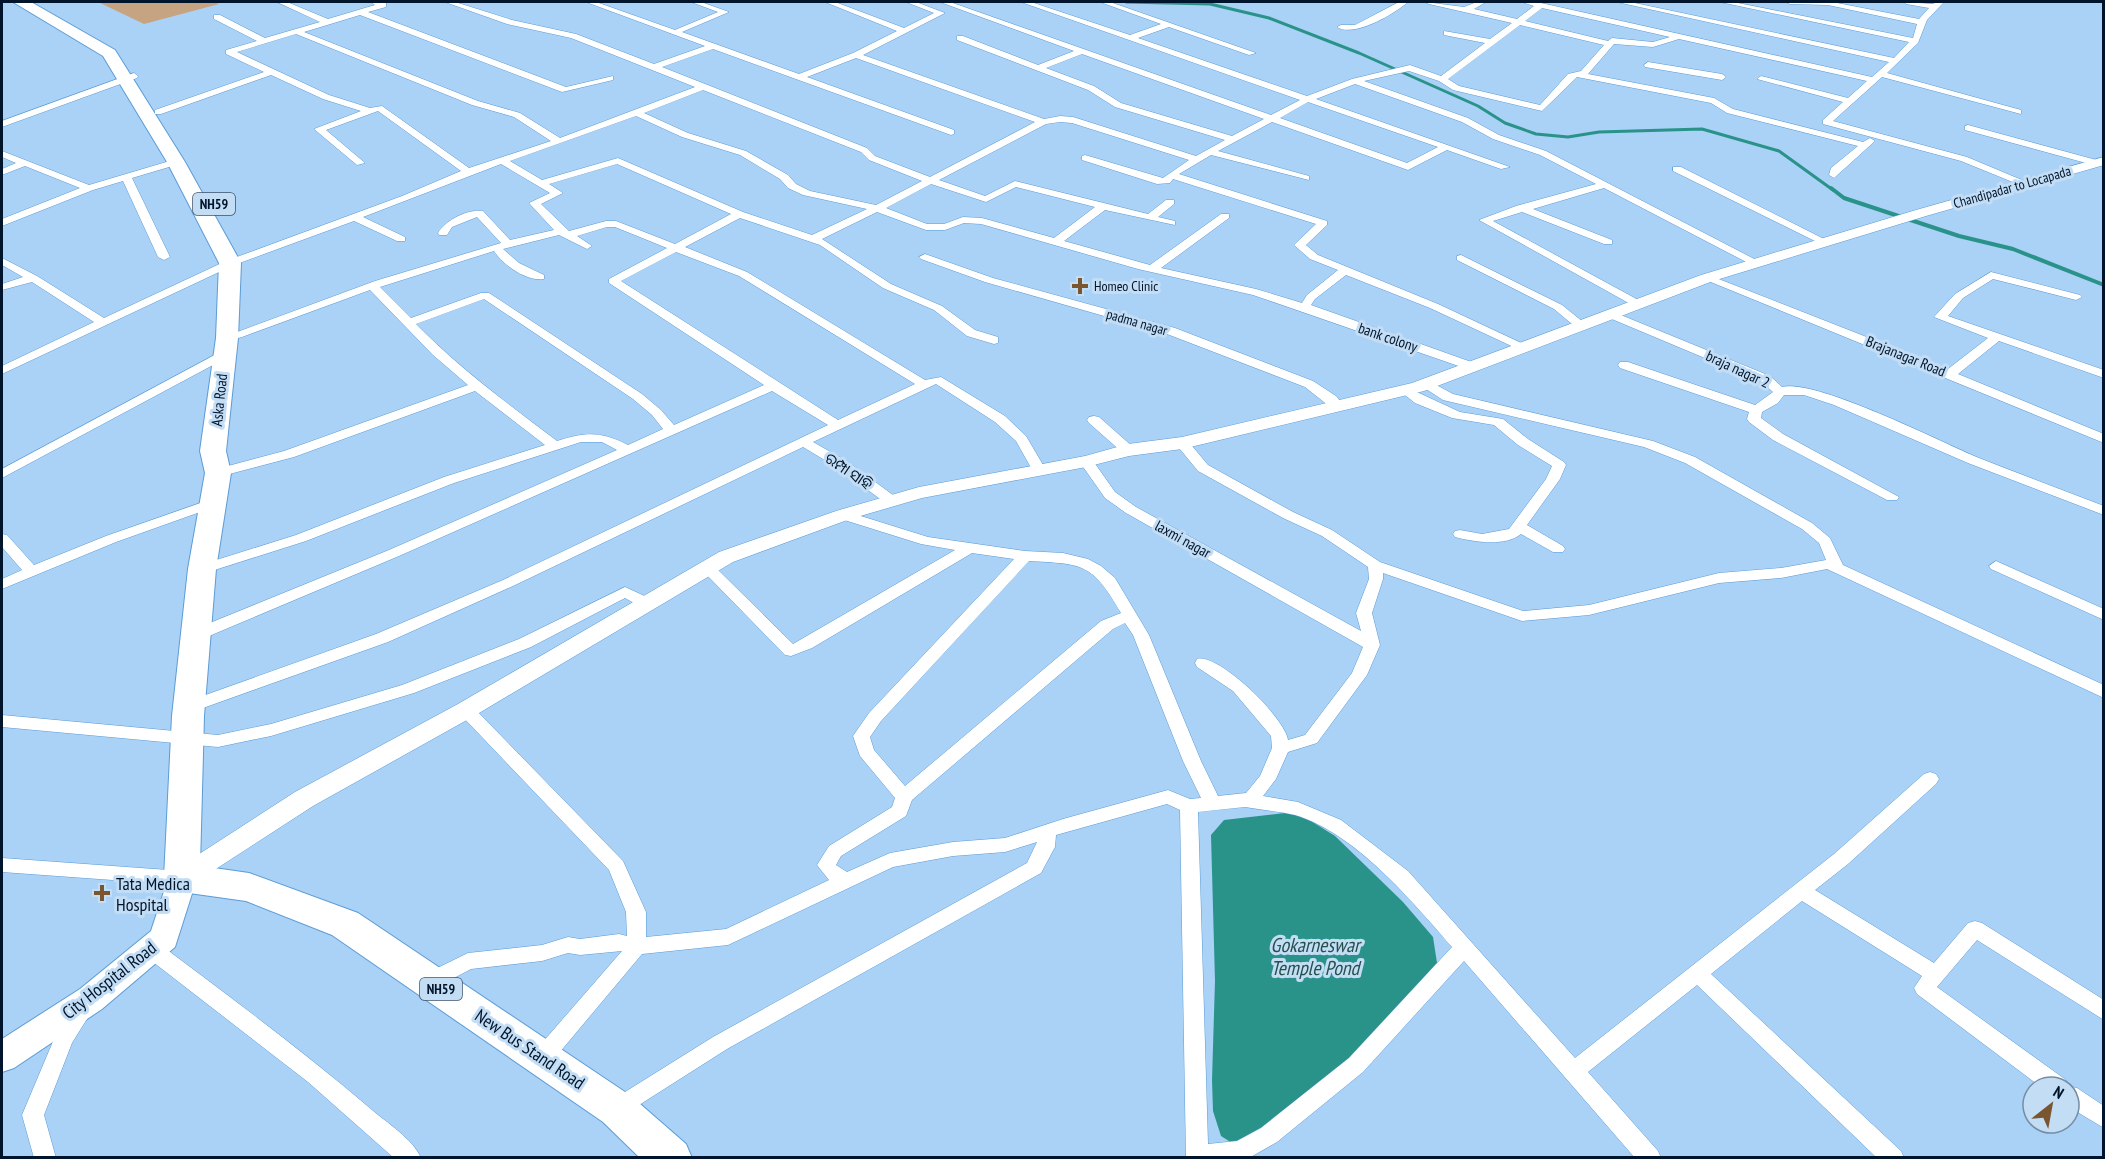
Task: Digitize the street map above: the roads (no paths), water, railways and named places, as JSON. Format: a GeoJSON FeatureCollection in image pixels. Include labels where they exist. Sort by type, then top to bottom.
{"type":"FeatureCollection","features":[{"type":"Feature","properties":{"kind":"highway","name":"NH59"},"geometry":{"type":"LineString","coordinates":[[21,2],[109,53],[158,112],[171,138],[198,178],[237,260]]}},
{"type":"Feature","properties":{"kind":"highway","name":"NH59"},"geometry":{"type":"LineString","coordinates":[[32,2],[111,47],[123,59],[129,77],[176,162],[237,260]]}},
{"type":"Feature","properties":{"kind":"highway"},"geometry":{"type":"LineString","coordinates":[[218,473],[227,442],[238,334],[242,272],[237,260]]}},
{"type":"Feature","properties":{"kind":"highway","name":"Aska Road"},"geometry":{"type":"LineString","coordinates":[[182,878],[189,707],[202,570],[218,473],[213,451],[237,260]]}},
{"type":"Feature","properties":{"kind":"highway","name":"New Bus Stand Road"},"geometry":{"type":"LineString","coordinates":[[182,878],[249,887],[345,924],[617,1109],[671,1158]]}},
{"type":"Feature","properties":{"kind":"main road","name":"City Hospital Road"},"geometry":{"type":"LineString","coordinates":[[2,1057],[91,999],[164,938],[182,878]]}},
{"type":"Feature","properties":{"kind":"street"},"geometry":{"type":"LineString","coordinates":[[280,2],[327,22]]}},
{"type":"Feature","properties":{"kind":"street"},"geometry":{"type":"LineString","coordinates":[[448,2],[510,22],[573,36],[864,150],[872,158],[986,199],[1015,184],[1171,223]]}},
{"type":"Feature","properties":{"kind":"street"},"geometry":{"type":"LineString","coordinates":[[590,2],[951,132]]}},
{"type":"Feature","properties":{"kind":"street"},"geometry":{"type":"LineString","coordinates":[[674,33],[724,12],[695,2]]}},
{"type":"Feature","properties":{"kind":"street"},"geometry":{"type":"LineString","coordinates":[[829,2],[904,31]]}},
{"type":"Feature","properties":{"kind":"street"},"geometry":{"type":"LineString","coordinates":[[800,77],[856,55],[941,13],[910,2]]}},
{"type":"Feature","properties":{"kind":"street"},"geometry":{"type":"LineString","coordinates":[[944,2],[1408,167],[1446,147]]}},
{"type":"Feature","properties":{"kind":"street"},"geometry":{"type":"LineString","coordinates":[[1025,2],[1505,167]]}},
{"type":"Feature","properties":{"kind":"street"},"geometry":{"type":"LineString","coordinates":[[1104,2],[1252,53]]}},
{"type":"Feature","properties":{"kind":"street"},"geometry":{"type":"LineString","coordinates":[[1341,27],[1356,28],[1404,2]]}},
{"type":"Feature","properties":{"kind":"street"},"geometry":{"type":"LineString","coordinates":[[1429,2],[1610,44]]}},
{"type":"Feature","properties":{"kind":"street"},"geometry":{"type":"LineString","coordinates":[[1464,9],[1482,2]]}},
{"type":"Feature","properties":{"kind":"street"},"geometry":{"type":"LineString","coordinates":[[1526,2],[1878,77],[2018,112]]}},
{"type":"Feature","properties":{"kind":"street"},"geometry":{"type":"LineString","coordinates":[[1621,2],[1896,61]]}},
{"type":"Feature","properties":{"kind":"street"},"geometry":{"type":"LineString","coordinates":[[1724,2],[1915,41]]}},
{"type":"Feature","properties":{"kind":"street"},"geometry":{"type":"LineString","coordinates":[[1790,2],[1828,3],[1922,22]]}},
{"type":"Feature","properties":{"kind":"street"},"geometry":{"type":"LineString","coordinates":[[1909,2],[1937,4]]}},
{"type":"Feature","properties":{"kind":"street"},"geometry":{"type":"LineString","coordinates":[[369,111],[326,97],[229,51],[384,3]]}},
{"type":"Feature","properties":{"kind":"street"},"geometry":{"type":"LineString","coordinates":[[1937,4],[1922,22],[1915,41],[1896,61],[1826,122],[1964,159],[2024,183]]}},
{"type":"Feature","properties":{"kind":"street"},"geometry":{"type":"LineString","coordinates":[[1442,79],[1541,5]]}},
{"type":"Feature","properties":{"kind":"street"},"geometry":{"type":"LineString","coordinates":[[360,12],[566,90],[610,78]]}},
{"type":"Feature","properties":{"kind":"street"},"geometry":{"type":"LineString","coordinates":[[217,17],[262,40]]}},
{"type":"Feature","properties":{"kind":"street"},"geometry":{"type":"LineString","coordinates":[[1130,38],[1170,24]]}},
{"type":"Feature","properties":{"kind":"street"},"geometry":{"type":"LineString","coordinates":[[294,31],[475,103],[517,115],[559,142]]}},
{"type":"Feature","properties":{"kind":"street"},"geometry":{"type":"LineString","coordinates":[[1447,33],[1491,42]]}},
{"type":"Feature","properties":{"kind":"street"},"geometry":{"type":"LineString","coordinates":[[1085,158],[1157,181],[1166,181],[1171,175],[1209,152],[1308,99],[1355,81],[1410,68],[1442,79],[1456,88],[1542,108],[1571,76],[1584,74],[1612,41],[1655,45],[1667,43],[1678,36]]}},
{"type":"Feature","properties":{"kind":"street"},"geometry":{"type":"LineString","coordinates":[[960,38],[1091,88],[1118,105],[1232,139]]}},
{"type":"Feature","properties":{"kind":"street"},"geometry":{"type":"LineString","coordinates":[[652,68],[713,46]]}},
{"type":"Feature","properties":{"kind":"street"},"geometry":{"type":"LineString","coordinates":[[1038,68],[1082,51]]}},
{"type":"Feature","properties":{"kind":"street"},"geometry":{"type":"LineString","coordinates":[[856,55],[1042,122]]}},
{"type":"Feature","properties":{"kind":"street"},"geometry":{"type":"LineString","coordinates":[[1648,65],[1690,74],[1722,77]]}},
{"type":"Feature","properties":{"kind":"street"},"geometry":{"type":"LineString","coordinates":[[158,112],[271,72]]}},
{"type":"Feature","properties":{"kind":"street"},"geometry":{"type":"LineString","coordinates":[[1684,95],[1690,74]]}},
{"type":"Feature","properties":{"kind":"street"},"geometry":{"type":"LineString","coordinates":[[1579,75],[1714,101],[1730,111],[1865,145]]}},
{"type":"Feature","properties":{"kind":"street"},"geometry":{"type":"LineString","coordinates":[[2,124],[129,77]]}},
{"type":"Feature","properties":{"kind":"street"},"geometry":{"type":"LineString","coordinates":[[1761,79],[1851,101]]}},
{"type":"Feature","properties":{"kind":"street"},"geometry":{"type":"LineString","coordinates":[[1355,81],[1465,120],[1496,137],[1543,153],[1756,263]]}},
{"type":"Feature","properties":{"kind":"street"},"geometry":{"type":"LineString","coordinates":[[2,370],[237,260],[468,172],[559,142],[703,87]]}},
{"type":"Feature","properties":{"kind":"street"},"geometry":{"type":"LineString","coordinates":[[360,163],[319,129],[379,108],[468,172]]}},
{"type":"Feature","properties":{"kind":"street","name":"bank colony"},"geometry":{"type":"LineString","coordinates":[[636,112],[685,135],[743,153],[784,177],[792,186],[807,193],[877,208],[926,227],[945,227],[963,220],[982,221],[1152,270],[1256,291],[1473,367]]}},
{"type":"Feature","properties":{"kind":"street"},"geometry":{"type":"LineString","coordinates":[[813,239],[932,181],[1042,122],[1072,120],[1197,159]]}},
{"type":"Feature","properties":{"kind":"street"},"geometry":{"type":"LineString","coordinates":[[1968,128],[2100,162]]}},
{"type":"Feature","properties":{"kind":"street"},"geometry":{"type":"LineString","coordinates":[[1834,175],[1835,170],[1877,136]]}},
{"type":"Feature","properties":{"kind":"street"},"geometry":{"type":"LineString","coordinates":[[1209,152],[1305,178]]}},
{"type":"Feature","properties":{"kind":"street"},"geometry":{"type":"LineString","coordinates":[[2,154],[90,188]]}},
{"type":"Feature","properties":{"kind":"street"},"geometry":{"type":"LineString","coordinates":[[541,183],[618,160],[739,214],[824,243],[887,286],[938,308],[971,333],[994,340]]}},
{"type":"Feature","properties":{"kind":"street"},"geometry":{"type":"LineString","coordinates":[[503,161],[558,193],[534,203],[565,233],[587,246]]}},
{"type":"Feature","properties":{"kind":"street"},"geometry":{"type":"LineString","coordinates":[[2,223],[90,188],[176,162]]}},
{"type":"Feature","properties":{"kind":"street","name":"Chandipadar to Locapada"},"geometry":{"type":"LineString","coordinates":[[182,878],[304,799],[466,710],[726,556],[843,515],[919,493],[1086,461],[1128,450],[1182,443],[1406,391],[1707,278],[2100,162]]}},
{"type":"Feature","properties":{"kind":"street"},"geometry":{"type":"LineString","coordinates":[[2,172],[25,163]]}},
{"type":"Feature","properties":{"kind":"street"},"geometry":{"type":"LineString","coordinates":[[1677,169],[1825,242]]}},
{"type":"Feature","properties":{"kind":"street"},"geometry":{"type":"LineString","coordinates":[[1171,175],[1323,223],[1299,245],[1314,257],[1434,306],[1524,348]]}},
{"type":"Feature","properties":{"kind":"street"},"geometry":{"type":"LineString","coordinates":[[126,177],[164,257]]}},
{"type":"Feature","properties":{"kind":"street"},"geometry":{"type":"LineString","coordinates":[[1605,185],[1484,219],[1638,304]]}},
{"type":"Feature","properties":{"kind":"street"},"geometry":{"type":"LineString","coordinates":[[1150,218],[1170,202]]}},
{"type":"Feature","properties":{"kind":"street"},"geometry":{"type":"LineString","coordinates":[[1055,243],[1104,205]]}},
{"type":"Feature","properties":{"kind":"street"},"geometry":{"type":"LineString","coordinates":[[1520,208],[1608,242]]}},
{"type":"Feature","properties":{"kind":"street"},"geometry":{"type":"LineString","coordinates":[[443,233],[448,225],[479,213],[508,244]]}},
{"type":"Feature","properties":{"kind":"street"},"geometry":{"type":"LineString","coordinates":[[739,214],[613,281],[773,386],[837,425]]}},
{"type":"Feature","properties":{"kind":"street"},"geometry":{"type":"LineString","coordinates":[[1152,270],[1225,216]]}},
{"type":"Feature","properties":{"kind":"street"},"geometry":{"type":"LineString","coordinates":[[354,217],[401,239]]}},
{"type":"Feature","properties":{"kind":"street"},"geometry":{"type":"LineString","coordinates":[[238,334],[336,297],[496,246],[613,224],[743,274],[924,384]]}},
{"type":"Feature","properties":{"kind":"street"},"geometry":{"type":"LineString","coordinates":[[496,246],[503,257],[517,268],[540,277]]}},
{"type":"Feature","properties":{"kind":"street","name":"padma nagar"},"geometry":{"type":"LineString","coordinates":[[925,257],[989,280],[1171,331],[1310,384],[1339,407]]}},
{"type":"Feature","properties":{"kind":"street"},"geometry":{"type":"LineString","coordinates":[[1461,258],[1558,308],[1582,326]]}},
{"type":"Feature","properties":{"kind":"street"},"geometry":{"type":"LineString","coordinates":[[2,261],[81,307],[102,322]]}},
{"type":"Feature","properties":{"kind":"street"},"geometry":{"type":"LineString","coordinates":[[1306,307],[1344,271]]}},
{"type":"Feature","properties":{"kind":"street"},"geometry":{"type":"LineString","coordinates":[[2076,297],[1991,275],[1959,296],[1940,317],[2103,374]]}},
{"type":"Feature","properties":{"kind":"street"},"geometry":{"type":"LineString","coordinates":[[2,288],[33,278]]}},
{"type":"Feature","properties":{"kind":"street","name":"Brajanagar Road"},"geometry":{"type":"LineString","coordinates":[[1707,278],[1950,374],[2103,439]]}},
{"type":"Feature","properties":{"kind":"street"},"geometry":{"type":"LineString","coordinates":[[373,286],[408,323],[477,386],[555,446]]}},
{"type":"Feature","properties":{"kind":"street"},"geometry":{"type":"LineString","coordinates":[[408,323],[485,295],[622,387],[657,414],[671,431]]}},
{"type":"Feature","properties":{"kind":"street","name":"braja nagar 2"},"geometry":{"type":"LineString","coordinates":[[1611,315],[1766,379],[1780,392],[1773,400],[1756,410],[1754,419],[1767,431],[1892,497]]}},
{"type":"Feature","properties":{"kind":"street"},"geometry":{"type":"LineString","coordinates":[[1950,374],[1997,337]]}},
{"type":"Feature","properties":{"kind":"street"},"geometry":{"type":"LineString","coordinates":[[2,474],[224,354]]}},
{"type":"Feature","properties":{"kind":"street"},"geometry":{"type":"LineString","coordinates":[[1624,365],[1756,410]]}},
{"type":"Feature","properties":{"kind":"street"},"geometry":{"type":"LineString","coordinates":[[189,707],[382,638],[508,583],[690,494],[924,384],[937,380],[1000,419],[1021,439],[1040,470]]}},
{"type":"Feature","properties":{"kind":"street"},"geometry":{"type":"LineString","coordinates":[[1426,384],[1449,397],[1568,427],[1648,444],[1690,460],[1806,526],[1825,541],[1837,567]]}},
{"type":"Feature","properties":{"kind":"street"},"geometry":{"type":"LineString","coordinates":[[218,473],[289,454],[477,386]]}},
{"type":"Feature","properties":{"kind":"street"},"geometry":{"type":"LineString","coordinates":[[196,635],[394,553],[773,386]]}},
{"type":"Feature","properties":{"kind":"street"},"geometry":{"type":"LineString","coordinates":[[1780,392],[1790,389],[1798,390],[1839,402],[1990,467],[2103,511]]}},
{"type":"Feature","properties":{"kind":"street"},"geometry":{"type":"LineString","coordinates":[[1406,391],[1457,415],[1498,422],[1523,442],[1559,465],[1557,472],[1514,533],[1482,539],[1460,534]]}},
{"type":"Feature","properties":{"kind":"street"},"geometry":{"type":"LineString","coordinates":[[1094,420],[1128,450]]}},
{"type":"Feature","properties":{"kind":"street"},"geometry":{"type":"LineString","coordinates":[[202,570],[301,538],[441,483],[555,446],[591,436],[604,438],[627,450]]}},
{"type":"Feature","properties":{"kind":"street","name":"ରମ୍ପା ସାହି"},"geometry":{"type":"LineString","coordinates":[[804,442],[843,465],[892,501]]}},
{"type":"Feature","properties":{"kind":"street"},"geometry":{"type":"LineString","coordinates":[[1182,443],[1203,468],[1288,516],[1327,532],[1375,565],[1522,616],[1589,610],[1719,578],[1781,573],[1829,564],[2103,693]]}},
{"type":"Feature","properties":{"kind":"street","name":"laxmi nagar"},"geometry":{"type":"LineString","coordinates":[[1086,461],[1110,495],[1131,510],[1372,645]]}},
{"type":"Feature","properties":{"kind":"street"},"geometry":{"type":"LineString","coordinates":[[2,584],[111,539],[212,503]]}},
{"type":"Feature","properties":{"kind":"street"},"geometry":{"type":"LineString","coordinates":[[843,515],[926,541],[967,549],[1063,558],[1083,562],[1096,569],[1110,581],[1141,635],[1213,804]]}},
{"type":"Feature","properties":{"kind":"street"},"geometry":{"type":"LineString","coordinates":[[1518,526],[1558,549]]}},
{"type":"Feature","properties":{"kind":"street"},"geometry":{"type":"LineString","coordinates":[[2,538],[31,572]]}},
{"type":"Feature","properties":{"kind":"street"},"geometry":{"type":"LineString","coordinates":[[707,567],[790,651],[806,644],[967,549]]}},
{"type":"Feature","properties":{"kind":"street"},"geometry":{"type":"LineString","coordinates":[[904,797],[866,752],[861,736],[875,717],[1025,556]]}},
{"type":"Feature","properties":{"kind":"street"},"geometry":{"type":"LineString","coordinates":[[1281,748],[1311,739],[1359,675],[1372,645],[1364,613],[1376,579],[1375,565]]}},
{"type":"Feature","properties":{"kind":"street"},"geometry":{"type":"LineString","coordinates":[[1996,566],[2103,615]]}},
{"type":"Feature","properties":{"kind":"street"},"geometry":{"type":"LineString","coordinates":[[2,721],[218,741],[271,730],[408,689],[525,643],[625,592],[646,603]]}},
{"type":"Feature","properties":{"kind":"street"},"geometry":{"type":"LineString","coordinates":[[847,880],[832,873],[826,865],[835,851],[900,811],[904,797],[1107,625],[1122,618],[1131,617]]}},
{"type":"Feature","properties":{"kind":"street"},"geometry":{"type":"LineString","coordinates":[[1203,663],[1239,687],[1279,734],[1281,748],[1267,779],[1250,801]]}},
{"type":"Feature","properties":{"kind":"street"},"geometry":{"type":"LineString","coordinates":[[466,710],[616,866],[636,912],[637,946],[596,998],[542,1058]]}},
{"type":"Feature","properties":{"kind":"street"},"geometry":{"type":"LineString","coordinates":[[1574,1071],[1841,859],[1930,779]]}},
{"type":"Feature","properties":{"kind":"street"},"geometry":{"type":"LineString","coordinates":[[430,981],[468,961],[542,953],[568,945],[580,947],[619,942],[637,946],[728,937],[890,860],[953,849],[1005,845],[1168,797],[1189,806],[1250,801],[1298,809],[1335,825],[1401,876],[1650,1158]]}},
{"type":"Feature","properties":{"kind":"street"},"geometry":{"type":"LineString","coordinates":[[1189,806],[1197,1156],[1240,1150],[1269,1136],[1356,1065],[1464,948]]}},
{"type":"Feature","properties":{"kind":"street"},"geometry":{"type":"LineString","coordinates":[[617,1109],[720,1043],[1034,868],[1046,847],[1047,831]]}},
{"type":"Feature","properties":{"kind":"street"},"geometry":{"type":"LineString","coordinates":[[2,865],[182,878]]}},
{"type":"Feature","properties":{"kind":"street"},"geometry":{"type":"LineString","coordinates":[[1801,891],[1936,974]]}},
{"type":"Feature","properties":{"kind":"street"},"geometry":{"type":"LineString","coordinates":[[2042,1075],[1924,988],[1974,930],[2103,1011]]}},
{"type":"Feature","properties":{"kind":"street"},"geometry":{"type":"LineString","coordinates":[[151,949],[238,1014],[361,1112],[410,1158]]}},
{"type":"Feature","properties":{"kind":"street"},"geometry":{"type":"LineString","coordinates":[[1698,973],[1893,1158]]}},
{"type":"Feature","properties":{"kind":"street"},"geometry":{"type":"LineString","coordinates":[[45,1158],[33,1115],[64,1038],[91,999]]}},
{"type":"Feature","properties":{"kind":"street"},"geometry":{"type":"LineString","coordinates":[[2081,1103],[2103,1118]]}},
{"type":"Feature","properties":{"kind":"water","name":"Gokarneswar Temple Pond"},"geometry":{"type":"Polygon","coordinates":[[[1285,813],[1303,816],[1335,836],[1403,902],[1433,937],[1437,963],[1368,1047],[1258,1135],[1232,1143],[1221,1136],[1213,1111],[1215,981],[1211,835],[1224,820],[1285,813]]]}},
{"type":"Feature","properties":{"kind":"waterway"},"geometry":{"type":"LineString","coordinates":[[1126,2],[1210,4],[1269,18],[1359,53],[1478,106],[1505,123],[1536,134],[1568,137],[1599,132],[1702,129],[1779,151],[1833,190]]}},
{"type":"Feature","properties":{"kind":"waterway"},"geometry":{"type":"LineString","coordinates":[[1831,188],[1844,198],[1959,236],[2013,249],[2104,285]]}},
{"type":"Feature","properties":{"kind":"place","name":"Homeo Clinic"},"geometry":{"type":"Point","coordinates":[1080,286]}},
{"type":"Feature","properties":{"kind":"place","name":"Tata Medica Hospital"},"geometry":{"type":"Point","coordinates":[102,893]}}]}
